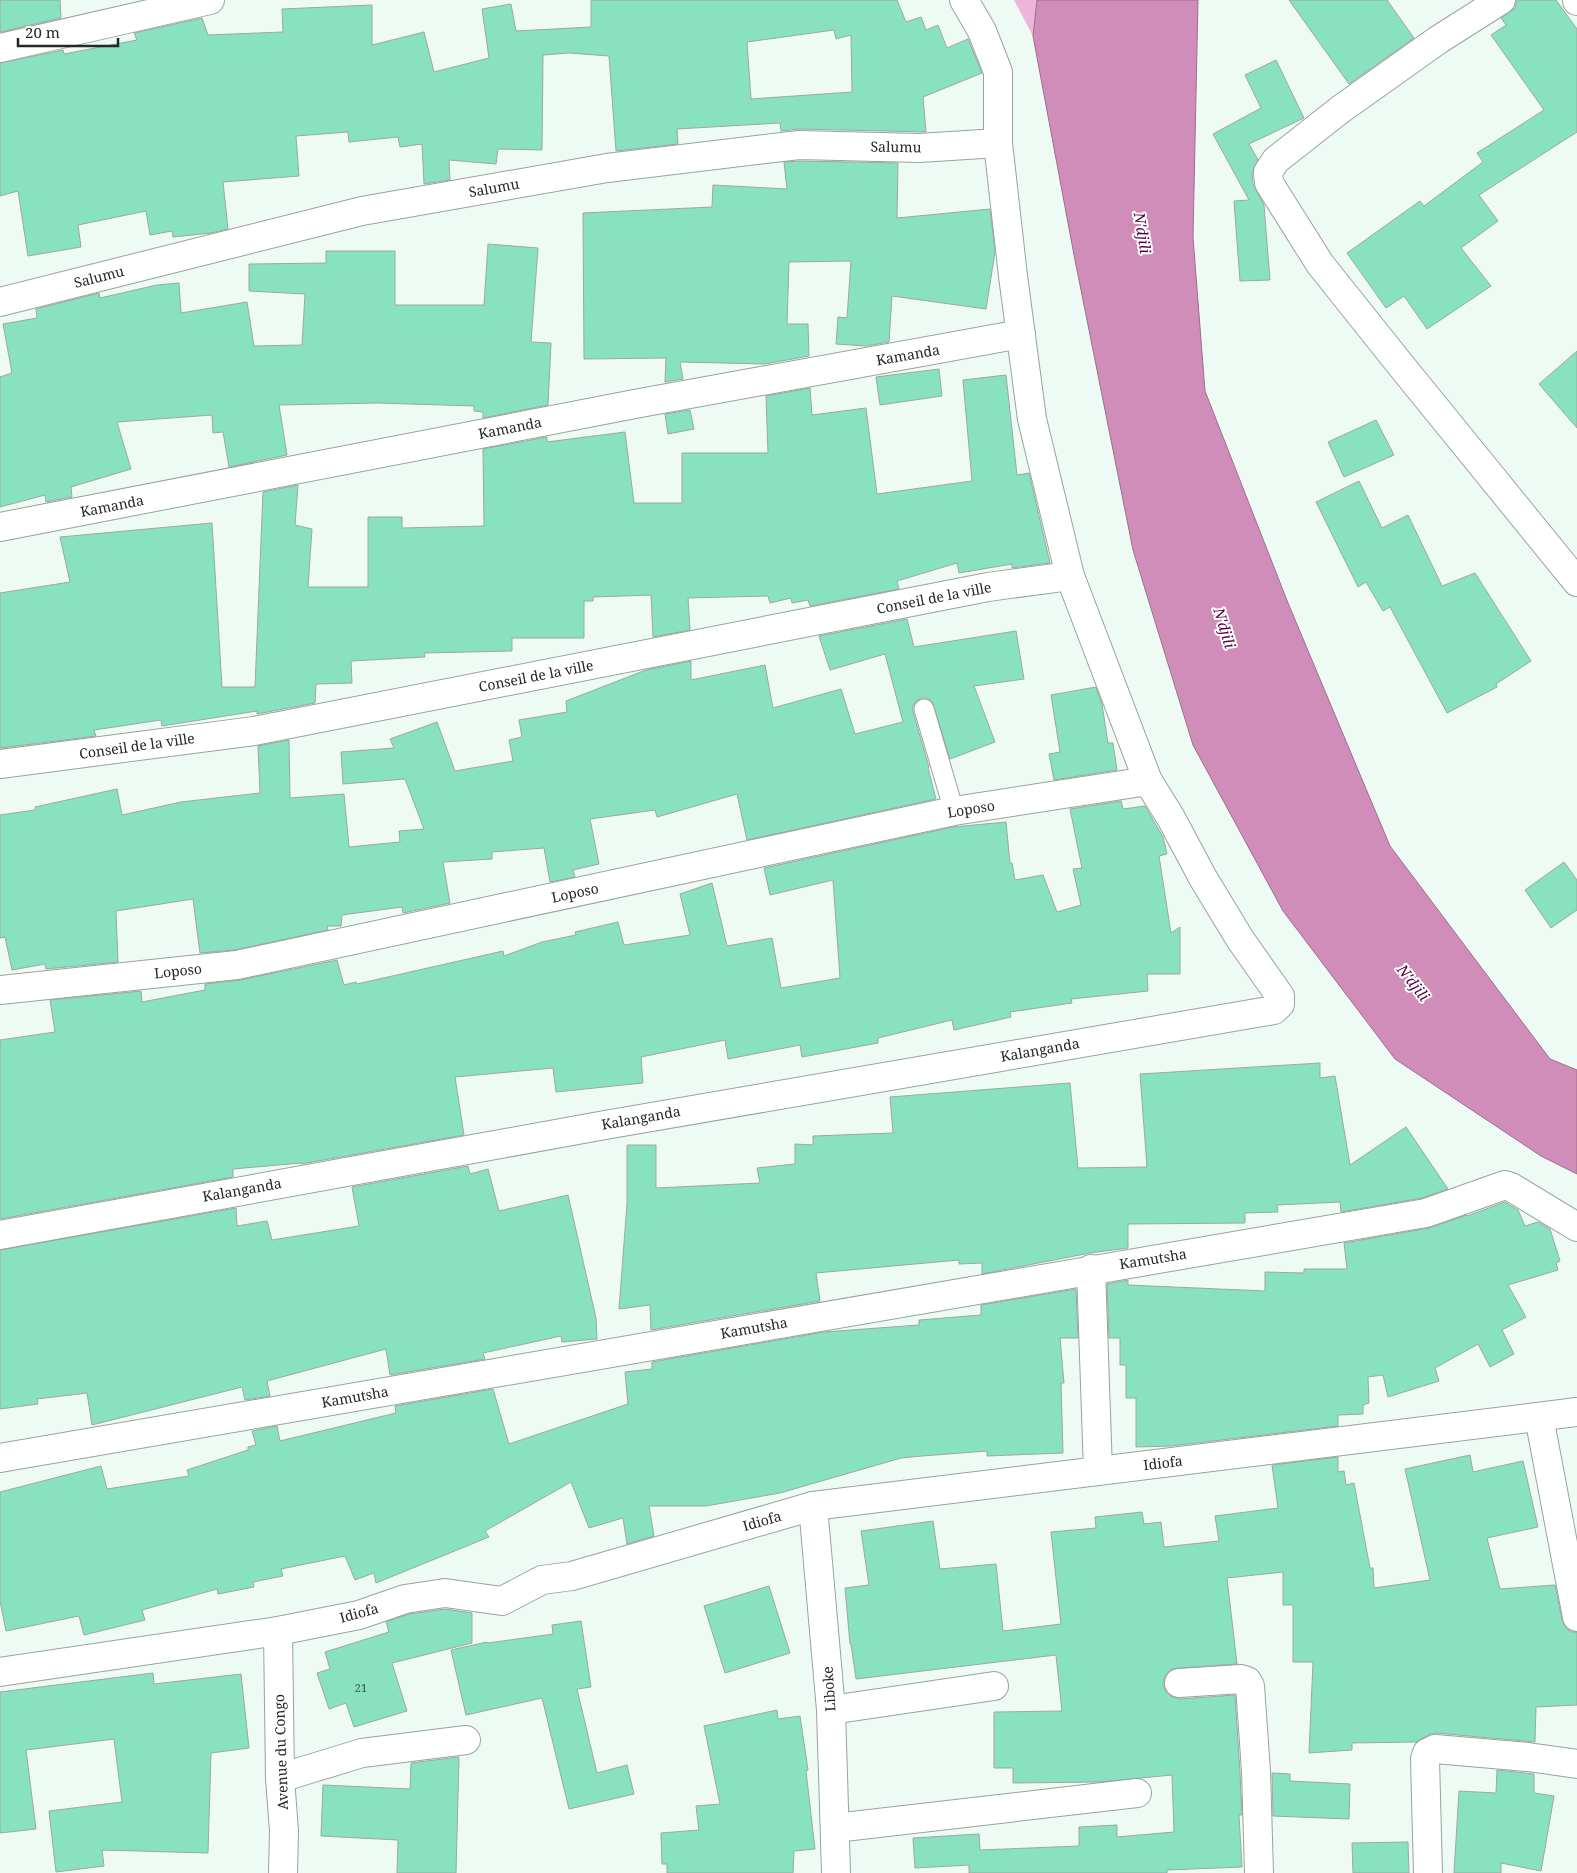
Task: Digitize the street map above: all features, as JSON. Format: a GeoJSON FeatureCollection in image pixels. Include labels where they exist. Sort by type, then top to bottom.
{"type":"FeatureCollection","features":[{"type":"Feature","properties":{"kind":"street"},"geometry":{"type":"LineString","coordinates":[[0,48],[210,0]]}},
{"type":"Feature","properties":{"kind":"street"},"geometry":{"type":"LineString","coordinates":[[964,0],[982,31],[998,72],[998,143],[1032,419],[1070,576],[1148,781]]}},
{"type":"Feature","properties":{"kind":"street"},"geometry":{"type":"LineString","coordinates":[[1488,4],[1342,109],[1276,160],[1268,172],[1269,184],[1320,264],[1577,582]]}},
{"type":"Feature","properties":{"kind":"street","name":"Salumu"},"geometry":{"type":"LineString","coordinates":[[0,302],[362,211],[607,168],[799,145],[919,148],[998,143]]}},
{"type":"Feature","properties":{"kind":"street","name":"Kamanda"},"geometry":{"type":"LineString","coordinates":[[0,527],[640,403],[1021,334]]}},
{"type":"Feature","properties":{"kind":"street","name":"Conseil de la ville"},"geometry":{"type":"LineString","coordinates":[[0,764],[254,730],[988,587],[1070,576]]}},
{"type":"Feature","properties":{"kind":"street","name":"Loposo"},"geometry":{"type":"LineString","coordinates":[[0,990],[237,965],[954,811],[1148,781]]}},
{"type":"Feature","properties":{"kind":"street","name":"Kalanganda"},"geometry":{"type":"LineString","coordinates":[[0,1234],[605,1124],[1274,1010],[1280,1004],[1280,996],[1240,939],[1148,781]]}},
{"type":"Feature","properties":{"kind":"street","name":"Kamutsha"},"geometry":{"type":"LineString","coordinates":[[0,1458],[1091,1269],[1426,1213],[1505,1185],[1577,1227]]}},
{"type":"Feature","properties":{"kind":"street"},"geometry":{"type":"LineString","coordinates":[[1091,1269],[1098,1471]]}},
{"type":"Feature","properties":{"kind":"street","name":"Idiofa"},"geometry":{"type":"LineString","coordinates":[[0,1672],[278,1631],[359,1615],[405,1599],[437,1594],[445,1593],[502,1601],[542,1580],[572,1576],[814,1506],[1577,1412]]}},
{"type":"Feature","properties":{"kind":"street"},"geometry":{"type":"LineString","coordinates":[[1539,1417],[1577,1617]]}},
{"type":"Feature","properties":{"kind":"street","name":"Liboke"},"geometry":{"type":"LineString","coordinates":[[814,1506],[831,1710],[836,1873]]}},
{"type":"Feature","properties":{"kind":"street","name":"Avenue du Congo"},"geometry":{"type":"LineString","coordinates":[[278,1631],[280,1778],[284,1831],[283,1873]]}},
{"type":"Feature","properties":{"kind":"street"},"geometry":{"type":"LineString","coordinates":[[1179,1683],[1241,1679],[1250,1686],[1256,1771],[1259,1873]]}},
{"type":"Feature","properties":{"kind":"street"},"geometry":{"type":"LineString","coordinates":[[831,1710],[994,1686]]}},
{"type":"Feature","properties":{"kind":"street"},"geometry":{"type":"LineString","coordinates":[[280,1778],[362,1753],[466,1740]]}},
{"type":"Feature","properties":{"kind":"street"},"geometry":{"type":"LineString","coordinates":[[1428,1873],[1425,1759],[1428,1753],[1435,1750],[1528,1757],[1577,1764]]}},
{"type":"Feature","properties":{"kind":"street"},"geometry":{"type":"LineString","coordinates":[[835,1828],[1137,1793]]}},
{"type":"Feature","properties":{"kind":"lane"},"geometry":{"type":"LineString","coordinates":[[924,709],[954,811]]}},
{"type":"Feature","properties":{"kind":"shaded area"},"geometry":{"type":"Polygon","coordinates":[[[1014,0],[1037,0],[1033,36],[1014,0]]]}},
{"type":"Feature","properties":{"kind":"water","name":"N'djili"},"geometry":{"type":"Polygon","coordinates":[[[1037,0],[1198,0],[1193,237],[1205,391],[1288,603],[1390,846],[1550,1059],[1577,1070],[1577,1174],[1541,1156],[1395,1059],[1283,911],[1193,745],[1133,550],[1074,255],[1033,36],[1037,0]]]}},
{"type":"Feature","properties":{"kind":"building"},"geometry":{"type":"Polygon","coordinates":[[[0,0],[60,0],[61,18],[0,32],[0,0]]]}},
{"type":"Feature","properties":{"kind":"building"},"geometry":{"type":"Polygon","coordinates":[[[591,0],[897,0],[906,22],[921,17],[926,30],[938,25],[947,48],[968,39],[982,73],[923,97],[926,132],[799,129],[781,131],[780,123],[677,129],[678,144],[616,151],[609,56],[569,53],[543,55],[542,150],[498,149],[496,164],[449,160],[450,180],[424,184],[422,144],[400,147],[398,137],[349,142],[348,132],[296,136],[299,176],[223,182],[228,229],[211,233],[173,237],[172,231],[150,235],[146,211],[78,225],[81,247],[28,256],[18,191],[0,196],[0,63],[63,50],[64,54],[137,40],[134,33],[202,18],[208,35],[283,32],[282,9],[372,5],[372,45],[424,32],[434,72],[489,58],[482,9],[511,4],[516,31],[591,27],[591,0]],[[834,30],[747,42],[751,99],[852,92],[851,35],[836,39],[834,30]]]}},
{"type":"Feature","properties":{"kind":"building"},"geometry":{"type":"Polygon","coordinates":[[[1289,0],[1387,0],[1414,38],[1349,84],[1289,0]]]}},
{"type":"Feature","properties":{"kind":"building"},"geometry":{"type":"Polygon","coordinates":[[[1517,0],[1556,0],[1577,29],[1577,132],[1479,195],[1498,221],[1461,248],[1491,286],[1427,329],[1404,296],[1386,308],[1347,253],[1420,201],[1424,206],[1483,162],[1477,153],[1544,110],[1491,35],[1506,25],[1501,18],[1515,8],[1517,0]]]}},
{"type":"Feature","properties":{"kind":"building"},"geometry":{"type":"Polygon","coordinates":[[[1276,60],[1304,118],[1249,144],[1258,160],[1252,173],[1253,184],[1264,205],[1270,280],[1240,281],[1234,201],[1249,200],[1213,134],[1261,108],[1245,75],[1276,60]]]}},
{"type":"Feature","properties":{"kind":"building"},"geometry":{"type":"Polygon","coordinates":[[[784,162],[898,163],[897,218],[990,209],[995,252],[986,309],[892,296],[889,342],[866,346],[836,344],[838,317],[847,318],[851,261],[789,262],[787,324],[808,324],[809,356],[765,364],[680,362],[683,379],[665,382],[666,358],[584,359],[583,213],[712,207],[713,185],[787,189],[784,162]]]}},
{"type":"Feature","properties":{"kind":"building"},"geometry":{"type":"Polygon","coordinates":[[[488,244],[538,248],[531,342],[551,343],[548,405],[483,418],[483,412],[474,411],[474,406],[378,403],[279,405],[287,455],[229,467],[223,432],[213,433],[212,415],[117,422],[131,469],[71,487],[72,497],[46,502],[45,495],[0,507],[0,377],[12,373],[3,324],[37,318],[36,309],[99,293],[100,298],[157,285],[179,283],[181,313],[247,302],[254,346],[302,345],[305,294],[249,291],[249,264],[326,263],[326,251],[395,251],[395,305],[484,305],[488,244]]]}},
{"type":"Feature","properties":{"kind":"building"},"geometry":{"type":"Polygon","coordinates":[[[1577,351],[1577,428],[1539,384],[1577,351]]]}},
{"type":"Feature","properties":{"kind":"building"},"geometry":{"type":"Polygon","coordinates":[[[939,369],[942,396],[880,405],[876,377],[939,369]]]}},
{"type":"Feature","properties":{"kind":"building"},"geometry":{"type":"Polygon","coordinates":[[[1006,375],[1017,475],[1029,473],[1050,563],[1012,568],[1012,564],[959,573],[957,563],[897,581],[899,589],[810,606],[808,600],[792,603],[791,598],[770,603],[768,596],[688,598],[690,630],[653,637],[651,595],[593,597],[593,601],[584,601],[584,638],[512,638],[512,651],[424,653],[425,657],[351,661],[352,683],[316,684],[315,703],[257,714],[257,711],[162,726],[161,720],[94,730],[96,736],[0,748],[0,593],[70,582],[60,537],[212,523],[222,687],[255,687],[263,492],[298,485],[295,525],[312,529],[308,587],[368,587],[368,517],[402,517],[402,528],[484,526],[483,449],[547,437],[547,442],[625,432],[634,503],[682,503],[682,453],[768,453],[766,396],[810,388],[812,415],[866,408],[877,494],[972,481],[963,380],[1006,375]]]}},
{"type":"Feature","properties":{"kind":"building"},"geometry":{"type":"Polygon","coordinates":[[[690,410],[694,429],[668,434],[665,414],[690,410]]]}},
{"type":"Feature","properties":{"kind":"building"},"geometry":{"type":"Polygon","coordinates":[[[1376,420],[1394,455],[1344,477],[1328,442],[1376,420]]]}},
{"type":"Feature","properties":{"kind":"building"},"geometry":{"type":"Polygon","coordinates":[[[1359,481],[1382,528],[1408,515],[1442,586],[1475,573],[1531,661],[1496,684],[1497,687],[1447,713],[1390,607],[1383,611],[1366,582],[1358,587],[1316,502],[1359,481]]]}},
{"type":"Feature","properties":{"kind":"building"},"geometry":{"type":"Polygon","coordinates":[[[907,619],[914,647],[1016,631],[1024,679],[974,686],[995,742],[950,759],[932,701],[927,698],[921,698],[916,701],[913,706],[913,712],[936,799],[747,840],[737,794],[657,817],[655,810],[590,819],[599,864],[573,870],[575,877],[550,882],[544,848],[492,852],[492,859],[443,862],[450,903],[403,913],[402,907],[342,915],[341,926],[327,926],[328,930],[235,950],[200,953],[193,899],[116,911],[118,962],[46,969],[45,964],[12,970],[5,937],[0,938],[0,815],[35,810],[35,807],[117,789],[122,815],[181,802],[260,793],[258,746],[289,740],[290,798],[344,794],[349,847],[400,842],[399,831],[424,829],[405,779],[343,784],[341,752],[394,748],[390,739],[437,722],[455,771],[513,761],[509,740],[522,737],[519,720],[567,712],[566,701],[646,670],[691,661],[691,680],[765,665],[773,708],[841,689],[855,734],[903,722],[885,654],[830,670],[819,636],[907,619]]]}},
{"type":"Feature","properties":{"kind":"building"},"geometry":{"type":"Polygon","coordinates":[[[1096,687],[1102,704],[1108,743],[1113,743],[1117,770],[1054,780],[1049,754],[1060,752],[1051,695],[1096,687]]]}},
{"type":"Feature","properties":{"kind":"building"},"geometry":{"type":"Polygon","coordinates":[[[1121,801],[1123,809],[1145,806],[1163,837],[1167,854],[1159,856],[1171,933],[1180,927],[1180,974],[1147,974],[1148,991],[1071,999],[1072,1003],[1010,1012],[1011,1017],[954,1030],[952,1020],[878,1038],[878,1043],[802,1057],[800,1045],[728,1059],[725,1040],[641,1057],[643,1083],[556,1092],[553,1068],[455,1077],[464,1135],[301,1164],[233,1169],[233,1177],[0,1219],[0,1040],[55,1032],[50,1000],[141,991],[142,1002],[205,990],[205,984],[240,980],[337,960],[344,985],[356,982],[357,984],[503,951],[504,956],[542,942],[576,935],[575,932],[618,922],[624,945],[690,935],[680,894],[712,883],[727,946],[772,938],[781,988],[840,978],[833,880],[770,895],[764,868],[953,827],[1006,822],[1010,863],[1012,863],[1015,880],[1043,875],[1057,912],[1081,905],[1073,869],[1082,868],[1070,809],[1121,801]]]}},
{"type":"Feature","properties":{"kind":"building"},"geometry":{"type":"Polygon","coordinates":[[[1564,862],[1577,880],[1577,910],[1551,928],[1525,890],[1564,862]]]}},
{"type":"Feature","properties":{"kind":"building"},"geometry":{"type":"Polygon","coordinates":[[[1320,1063],[1320,1078],[1335,1076],[1350,1165],[1406,1127],[1448,1189],[1422,1198],[1341,1212],[1340,1202],[1277,1205],[1278,1212],[1245,1213],[1245,1223],[1128,1224],[1128,1248],[1090,1253],[982,1274],[982,1263],[959,1264],[959,1260],[816,1273],[820,1301],[651,1330],[650,1305],[619,1309],[627,1204],[627,1145],[656,1145],[656,1188],[760,1183],[757,1168],[795,1164],[795,1144],[813,1145],[813,1136],[893,1133],[890,1097],[1070,1083],[1078,1168],[1147,1167],[1140,1074],[1320,1063]]]}},
{"type":"Feature","properties":{"kind":"building"},"geometry":{"type":"Polygon","coordinates":[[[468,1166],[470,1174],[488,1169],[499,1211],[568,1195],[596,1318],[597,1339],[562,1342],[561,1336],[483,1353],[485,1359],[390,1375],[386,1349],[267,1381],[270,1396],[245,1400],[242,1387],[92,1425],[87,1393],[37,1399],[38,1404],[0,1409],[0,1250],[236,1208],[237,1226],[267,1221],[272,1240],[359,1226],[352,1187],[468,1166]]]}},
{"type":"Feature","properties":{"kind":"building"},"geometry":{"type":"Polygon","coordinates":[[[1505,1202],[1518,1210],[1525,1226],[1538,1222],[1550,1229],[1560,1261],[1556,1263],[1558,1270],[1508,1285],[1526,1317],[1502,1330],[1514,1354],[1490,1367],[1478,1344],[1435,1368],[1439,1381],[1388,1397],[1383,1375],[1368,1377],[1369,1403],[1363,1405],[1363,1414],[1338,1415],[1338,1426],[1171,1446],[1136,1447],[1136,1398],[1126,1398],[1126,1365],[1120,1365],[1120,1338],[1109,1338],[1107,1284],[1128,1280],[1128,1285],[1265,1291],[1265,1272],[1304,1273],[1304,1269],[1347,1269],[1344,1243],[1429,1228],[1505,1202]]]}},
{"type":"Feature","properties":{"kind":"building"},"geometry":{"type":"Polygon","coordinates":[[[1076,1289],[1078,1338],[1060,1338],[1064,1383],[1061,1383],[1063,1453],[987,1456],[987,1451],[901,1458],[780,1493],[706,1506],[649,1506],[654,1536],[627,1544],[623,1518],[589,1528],[571,1482],[485,1531],[489,1537],[376,1583],[374,1573],[355,1580],[345,1556],[281,1569],[283,1576],[253,1582],[254,1587],[218,1594],[217,1589],[142,1610],[145,1620],[84,1635],[79,1616],[6,1631],[0,1601],[0,1492],[101,1466],[107,1489],[189,1476],[187,1470],[248,1450],[248,1447],[256,1445],[252,1431],[277,1426],[280,1441],[396,1413],[395,1406],[493,1389],[509,1444],[628,1404],[625,1372],[652,1369],[652,1362],[824,1332],[919,1325],[919,1320],[981,1315],[981,1305],[1076,1289]]]}},
{"type":"Feature","properties":{"kind":"building"},"geometry":{"type":"Polygon","coordinates":[[[1470,1455],[1473,1472],[1523,1461],[1538,1527],[1487,1538],[1500,1589],[1555,1585],[1562,1620],[1566,1628],[1571,1632],[1577,1632],[1577,1705],[1536,1707],[1535,1742],[1436,1733],[1428,1735],[1417,1742],[1352,1743],[1352,1750],[1309,1753],[1313,1662],[1293,1662],[1293,1605],[1283,1605],[1283,1572],[1227,1578],[1237,1664],[1170,1670],[1165,1676],[1163,1684],[1166,1692],[1172,1697],[1180,1699],[1235,1695],[1242,1815],[1239,1815],[1242,1867],[1167,1870],[1167,1873],[969,1873],[969,1865],[915,1868],[913,1838],[979,1834],[980,1850],[1079,1846],[1079,1827],[1117,1825],[1117,1837],[1174,1832],[1172,1775],[1100,1782],[1013,1783],[1013,1768],[994,1768],[994,1712],[1062,1711],[1056,1655],[856,1679],[850,1644],[845,1588],[869,1585],[861,1531],[933,1521],[940,1569],[996,1564],[1003,1631],[1061,1624],[1051,1532],[1096,1528],[1095,1517],[1142,1512],[1144,1524],[1161,1522],[1164,1547],[1219,1541],[1215,1516],[1278,1508],[1272,1465],[1338,1457],[1338,1472],[1344,1471],[1346,1485],[1354,1483],[1370,1568],[1373,1568],[1374,1588],[1430,1580],[1405,1469],[1470,1455]]]}},
{"type":"Feature","properties":{"kind":"building"},"geometry":{"type":"Polygon","coordinates":[[[769,1586],[790,1653],[725,1673],[704,1606],[769,1586]]]}},
{"type":"Feature","properties":{"kind":"building"},"geometry":{"type":"Polygon","coordinates":[[[445,1609],[472,1613],[472,1643],[392,1663],[407,1711],[354,1727],[346,1703],[329,1709],[317,1673],[330,1669],[325,1652],[389,1632],[386,1622],[409,1614],[445,1609]]]}},
{"type":"Feature","properties":{"kind":"building"},"geometry":{"type":"Polygon","coordinates":[[[581,1621],[591,1687],[577,1689],[597,1773],[627,1765],[634,1794],[569,1809],[542,1698],[466,1715],[451,1650],[487,1642],[553,1634],[552,1625],[581,1621]]]}},
{"type":"Feature","properties":{"kind":"building"},"geometry":{"type":"Polygon","coordinates":[[[153,1673],[154,1684],[241,1674],[249,1748],[211,1753],[208,1853],[102,1850],[104,1866],[56,1872],[49,1811],[122,1802],[114,1739],[26,1750],[36,1829],[0,1833],[0,1692],[153,1673]]]}},
{"type":"Feature","properties":{"kind":"building"},"geometry":{"type":"Polygon","coordinates":[[[777,1710],[778,1719],[800,1716],[808,1770],[806,1771],[815,1849],[794,1851],[793,1873],[667,1873],[667,1864],[662,1864],[661,1833],[699,1830],[696,1806],[720,1804],[704,1726],[777,1710]]]}},
{"type":"Feature","properties":{"kind":"building"},"geometry":{"type":"Polygon","coordinates":[[[459,1757],[456,1873],[397,1873],[398,1840],[321,1836],[323,1785],[410,1789],[411,1763],[459,1757]]]}},
{"type":"Feature","properties":{"kind":"building"},"geometry":{"type":"Polygon","coordinates":[[[1497,1770],[1534,1774],[1534,1793],[1554,1796],[1541,1871],[1501,1863],[1501,1873],[1454,1873],[1459,1791],[1496,1793],[1497,1770]]]}},
{"type":"Feature","properties":{"kind":"building"},"geometry":{"type":"Polygon","coordinates":[[[1272,1773],[1290,1774],[1290,1781],[1350,1784],[1349,1819],[1273,1816],[1272,1773]]]}},
{"type":"Feature","properties":{"kind":"building"},"geometry":{"type":"Polygon","coordinates":[[[1408,1842],[1409,1873],[1353,1873],[1352,1843],[1408,1842]]]}}]}
